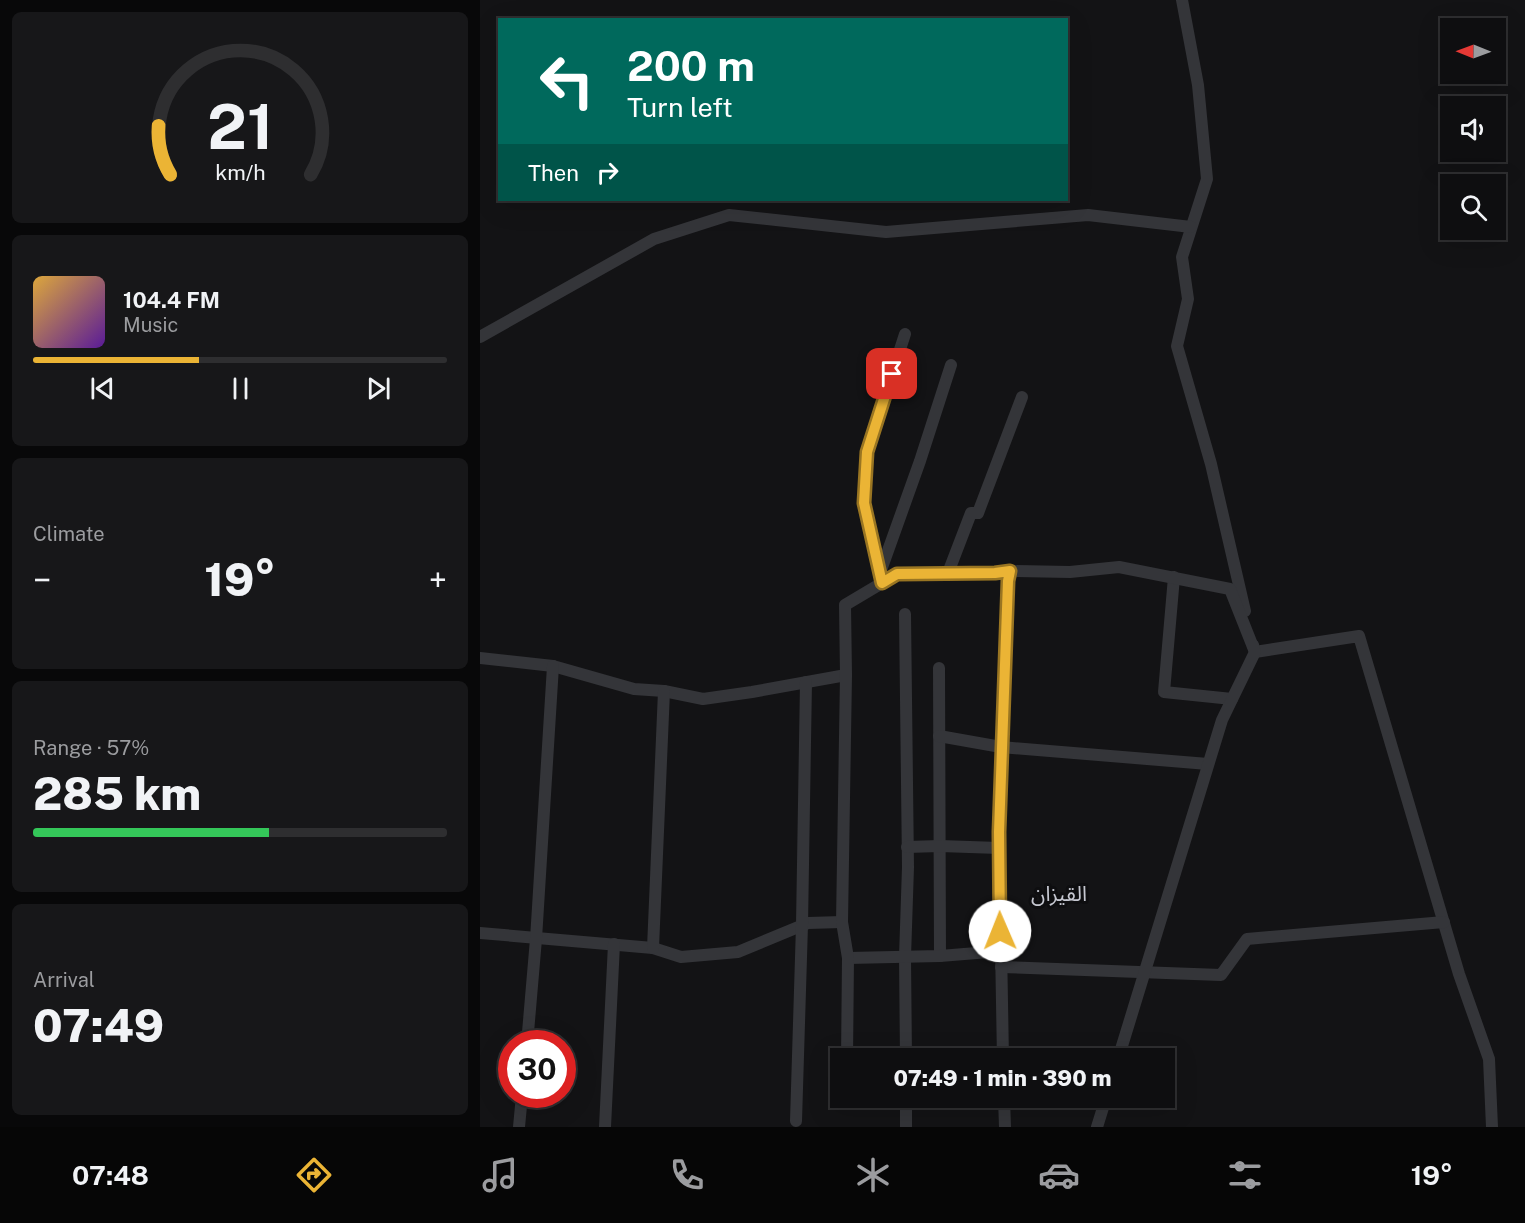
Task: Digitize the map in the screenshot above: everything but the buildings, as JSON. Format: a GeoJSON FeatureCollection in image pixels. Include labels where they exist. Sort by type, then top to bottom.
{"type":"FeatureCollection","features":[{"type":"Feature","properties":{"kind":"street"},"geometry":{"type":"LineString","coordinates":[[1121,1048],[1222,720],[1255,652],[1211,464],[1177,346],[1188,299],[1182,257],[1207,179],[1198,85],[1182,0]]}},
{"type":"Feature","properties":{"kind":"street"},"geometry":{"type":"LineString","coordinates":[[480,337],[654,239],[729,215],[886,232],[1088,215],[1191,227]]}},
{"type":"Feature","properties":{"kind":"street"},"geometry":{"type":"LineString","coordinates":[[881,578],[864,503],[867,452],[905,334]]}},
{"type":"Feature","properties":{"kind":"street"},"geometry":{"type":"LineString","coordinates":[[881,578],[951,366]]}},
{"type":"Feature","properties":{"kind":"street"},"geometry":{"type":"LineString","coordinates":[[948,573],[971,513],[978,513],[1022,397]]}},
{"type":"Feature","properties":{"kind":"street"},"geometry":{"type":"LineString","coordinates":[[847,1048],[848,958],[842,922],[846,675],[844,605],[881,578],[897,574],[1070,572],[1119,567],[1230,589],[1255,652]]}},
{"type":"Feature","properties":{"kind":"street"},"geometry":{"type":"LineString","coordinates":[[1003,1048],[999,848],[1001,747],[1010,571]]}},
{"type":"Feature","properties":{"kind":"street"},"geometry":{"type":"LineString","coordinates":[[1174,577],[1164,692],[1232,699]]}},
{"type":"Feature","properties":{"kind":"street"},"geometry":{"type":"LineString","coordinates":[[905,614],[906,1048]]}},
{"type":"Feature","properties":{"kind":"street"},"geometry":{"type":"LineString","coordinates":[[1255,652],[1359,636],[1459,974],[1489,1059],[1492,1127]]}},
{"type":"Feature","properties":{"kind":"street"},"geometry":{"type":"LineString","coordinates":[[480,658],[553,666],[634,689],[664,691],[704,699],[846,675]]}},
{"type":"Feature","properties":{"kind":"street"},"geometry":{"type":"LineString","coordinates":[[527,1030],[536,939],[553,666]]}},
{"type":"Feature","properties":{"kind":"street"},"geometry":{"type":"LineString","coordinates":[[939,668],[940,956]]}},
{"type":"Feature","properties":{"kind":"street"},"geometry":{"type":"LineString","coordinates":[[796,1121],[806,682]]}},
{"type":"Feature","properties":{"kind":"street"},"geometry":{"type":"LineString","coordinates":[[653,948],[664,691]]}},
{"type":"Feature","properties":{"kind":"street"},"geometry":{"type":"LineString","coordinates":[[939,736],[1001,747],[1208,764]]}},
{"type":"Feature","properties":{"kind":"street"},"geometry":{"type":"LineString","coordinates":[[907,847],[999,848]]}},
{"type":"Feature","properties":{"kind":"street"},"geometry":{"type":"LineString","coordinates":[[480,933],[653,948],[681,957],[738,952],[808,923],[842,922]]}},
{"type":"Feature","properties":{"kind":"street"},"geometry":{"type":"LineString","coordinates":[[1001,967],[1221,975],[1247,939],[1444,922]]}},
{"type":"Feature","properties":{"kind":"street"},"geometry":{"type":"LineString","coordinates":[[605,1127],[614,944]]}},
{"type":"Feature","properties":{"kind":"street"},"geometry":{"type":"LineString","coordinates":[[848,958],[940,956],[1000,951]]}},
{"type":"Feature","properties":{"kind":"street"},"geometry":{"type":"LineString","coordinates":[[519,1127],[521,1108]]}},
{"type":"Feature","properties":{"kind":"street"},"geometry":{"type":"LineString","coordinates":[[906,1108],[906,1127]]}},
{"type":"Feature","properties":{"kind":"street"},"geometry":{"type":"LineString","coordinates":[[1004,1108],[1005,1127]]}},
{"type":"Feature","properties":{"kind":"street"},"geometry":{"type":"LineString","coordinates":[[1097,1127],[1103,1108]]}},
{"type":"Feature","properties":{"kind":"district","name":"القيزان"},"geometry":{"type":"Point","coordinates":[1059,893]}},
{"type":"Feature","properties":{"kind":"route"},"geometry":{"type":"LineString","coordinates":[[892,374],[867,452],[864,503],[882,583],[897,574],[1010,571],[1001,747],[1000,931]]}}]}
